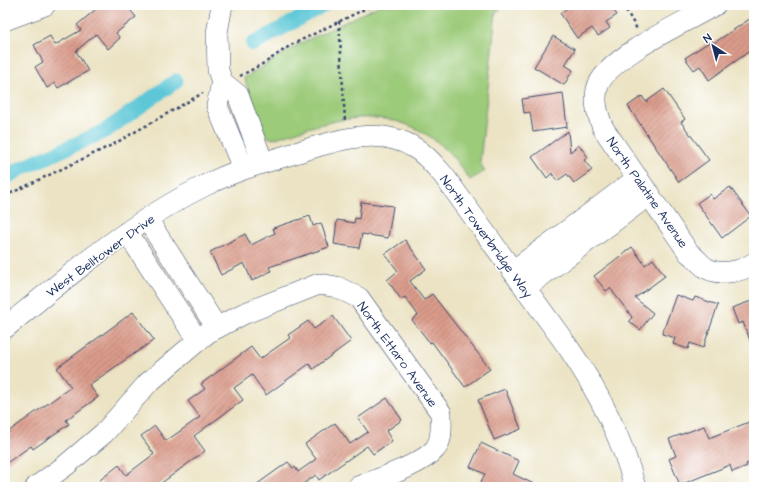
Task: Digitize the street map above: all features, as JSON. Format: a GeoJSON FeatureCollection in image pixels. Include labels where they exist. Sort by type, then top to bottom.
{"type":"FeatureCollection","features":[{"type":"Feature","properties":{"kind":"street"},"geometry":{"type":"LineString","coordinates":[[5,20],[45,5]]}},
{"type":"Feature","properties":{"kind":"street"},"geometry":{"type":"LineString","coordinates":[[222,5],[217,33],[218,70],[221,83],[238,95],[253,166]]}},
{"type":"Feature","properties":{"kind":"street","name":"North Palatine Avenue"},"geometry":{"type":"LineString","coordinates":[[715,5],[620,59],[606,72],[598,88],[596,108],[603,128],[690,253],[707,268],[728,273],[749,267],[754,263]]}},
{"type":"Feature","properties":{"kind":"street","name":"North Towerbridge Way"},"geometry":{"type":"LineString","coordinates":[[253,166],[343,139],[368,136],[394,140],[415,148],[431,161],[444,176],[584,370],[615,433],[635,487]]}},
{"type":"Feature","properties":{"kind":"street","name":"West Belltower Drive"},"geometry":{"type":"LineString","coordinates":[[5,328],[147,218],[204,186],[253,166]]}},
{"type":"Feature","properties":{"kind":"street"},"geometry":{"type":"LineString","coordinates":[[513,271],[644,186]]}},
{"type":"Feature","properties":{"kind":"street"},"geometry":{"type":"LineString","coordinates":[[525,288],[644,186]]}},
{"type":"Feature","properties":{"kind":"street"},"geometry":{"type":"LineString","coordinates":[[147,218],[217,328]]}},
{"type":"Feature","properties":{"kind":"street"},"geometry":{"type":"LineString","coordinates":[[127,232],[198,341]]}},
{"type":"Feature","properties":{"kind":"street","name":"North Ettaro Avenue"},"geometry":{"type":"LineString","coordinates":[[36,487],[65,466],[104,433],[148,383],[198,341],[217,328],[243,314],[319,284],[337,287],[359,298],[441,413],[441,433],[435,449],[416,463],[358,487]]}},
{"type":"Feature","properties":{"kind":"path"},"geometry":{"type":"LineString","coordinates":[[5,196],[114,144],[221,83],[266,62],[291,45],[373,5]]}},
{"type":"Feature","properties":{"kind":"path"},"geometry":{"type":"LineString","coordinates":[[623,5],[639,33]]}},
{"type":"Feature","properties":{"kind":"path"},"geometry":{"type":"LineString","coordinates":[[339,21],[345,121]]}},
{"type":"Feature","properties":{"kind":"green space"},"geometry":{"type":"Polygon","coordinates":[[[380,5],[506,5],[496,12],[480,163],[485,171],[470,180],[446,149],[436,141],[416,129],[396,121],[376,118],[356,118],[315,126],[273,139],[266,136],[244,78],[299,44],[380,5]]]}},
{"type":"Feature","properties":{"kind":"building"},"geometry":{"type":"Polygon","coordinates":[[[101,5],[126,5],[136,17],[116,33],[120,38],[108,49],[96,34],[76,51],[88,71],[58,88],[55,83],[47,88],[35,67],[43,62],[34,45],[50,36],[55,45],[81,30],[77,25],[101,5]]]}},
{"type":"Feature","properties":{"kind":"building"},"geometry":{"type":"Polygon","coordinates":[[[572,5],[610,5],[617,15],[606,22],[610,28],[598,36],[592,28],[577,38],[560,13],[572,5]]]}},
{"type":"Feature","properties":{"kind":"building"},"geometry":{"type":"Polygon","coordinates":[[[754,16],[754,48],[709,80],[700,66],[694,70],[685,58],[712,40],[714,43],[754,16]]]}},
{"type":"Feature","properties":{"kind":"building"},"geometry":{"type":"Polygon","coordinates":[[[553,36],[575,49],[565,65],[573,70],[564,85],[534,67],[553,36]]]}},
{"type":"Feature","properties":{"kind":"building"},"geometry":{"type":"Polygon","coordinates":[[[664,89],[685,119],[681,122],[709,160],[679,182],[628,106],[642,96],[646,102],[664,89]]]}},
{"type":"Feature","properties":{"kind":"building"},"geometry":{"type":"Polygon","coordinates":[[[563,93],[567,127],[533,132],[530,112],[524,113],[522,99],[563,93]]]}},
{"type":"Feature","properties":{"kind":"building"},"geometry":{"type":"Polygon","coordinates":[[[568,131],[570,152],[579,145],[588,157],[584,160],[592,170],[574,183],[567,174],[557,181],[552,173],[547,178],[532,157],[568,131]]]}},
{"type":"Feature","properties":{"kind":"building"},"geometry":{"type":"Polygon","coordinates":[[[730,187],[751,216],[722,238],[697,203],[710,194],[713,199],[730,187]]]}},
{"type":"Feature","properties":{"kind":"building"},"geometry":{"type":"Polygon","coordinates":[[[361,202],[393,206],[388,238],[362,234],[359,248],[334,244],[337,220],[354,223],[355,218],[359,219],[361,202]]]}},
{"type":"Feature","properties":{"kind":"building"},"geometry":{"type":"Polygon","coordinates":[[[310,216],[313,226],[321,223],[329,247],[269,267],[271,271],[252,281],[244,263],[221,275],[210,252],[245,234],[251,245],[275,233],[273,228],[310,216]]]}},
{"type":"Feature","properties":{"kind":"building"},"geometry":{"type":"Polygon","coordinates":[[[405,240],[426,269],[410,281],[424,300],[432,294],[490,369],[465,387],[432,342],[430,343],[412,320],[418,315],[405,297],[401,299],[387,280],[398,271],[385,254],[405,240]]]}},
{"type":"Feature","properties":{"kind":"building"},"geometry":{"type":"Polygon","coordinates":[[[632,247],[645,265],[653,259],[665,276],[635,298],[653,313],[640,330],[629,321],[632,317],[610,288],[606,291],[594,276],[632,247]]]}},
{"type":"Feature","properties":{"kind":"building"},"geometry":{"type":"Polygon","coordinates":[[[676,295],[693,301],[695,297],[718,305],[703,348],[690,343],[688,349],[673,344],[675,338],[662,334],[676,295]]]}},
{"type":"Feature","properties":{"kind":"building"},"geometry":{"type":"Polygon","coordinates":[[[754,300],[753,348],[743,322],[738,324],[732,308],[754,300]]]}},
{"type":"Feature","properties":{"kind":"building"},"geometry":{"type":"Polygon","coordinates":[[[133,312],[154,340],[89,385],[98,397],[66,420],[69,424],[33,449],[31,446],[5,464],[5,434],[71,387],[57,368],[133,312]]]}},
{"type":"Feature","properties":{"kind":"building"},"geometry":{"type":"Polygon","coordinates":[[[333,316],[351,341],[313,369],[309,364],[266,395],[252,375],[234,388],[243,400],[194,436],[205,451],[156,487],[105,487],[100,480],[119,465],[126,475],[154,454],[141,436],[155,426],[166,441],[200,417],[188,401],[205,389],[201,384],[251,347],[260,359],[290,338],[288,335],[308,321],[314,329],[333,316]]]}},
{"type":"Feature","properties":{"kind":"building"},"geometry":{"type":"Polygon","coordinates":[[[505,389],[521,429],[494,440],[478,400],[505,389]]]}},
{"type":"Feature","properties":{"kind":"building"},"geometry":{"type":"Polygon","coordinates":[[[387,398],[402,420],[386,431],[392,441],[373,454],[367,446],[319,480],[316,475],[299,487],[253,487],[288,462],[293,468],[295,467],[298,472],[316,459],[305,444],[335,423],[350,444],[368,432],[358,418],[387,398]]]}},
{"type":"Feature","properties":{"kind":"building"},"geometry":{"type":"Polygon","coordinates":[[[754,420],[754,461],[746,464],[747,466],[732,472],[730,465],[680,485],[669,459],[676,456],[669,439],[704,426],[709,438],[754,420]]]}},
{"type":"Feature","properties":{"kind":"building"},"geometry":{"type":"Polygon","coordinates":[[[481,443],[519,461],[513,474],[540,487],[478,487],[485,474],[470,467],[481,443]]]}},
{"type":"Feature","properties":{"kind":"waterway"},"geometry":{"type":"LineString","coordinates":[[253,44],[324,5]]}},
{"type":"Feature","properties":{"kind":"waterway"},"geometry":{"type":"LineString","coordinates":[[5,178],[20,169],[105,131],[176,81]]}}]}
